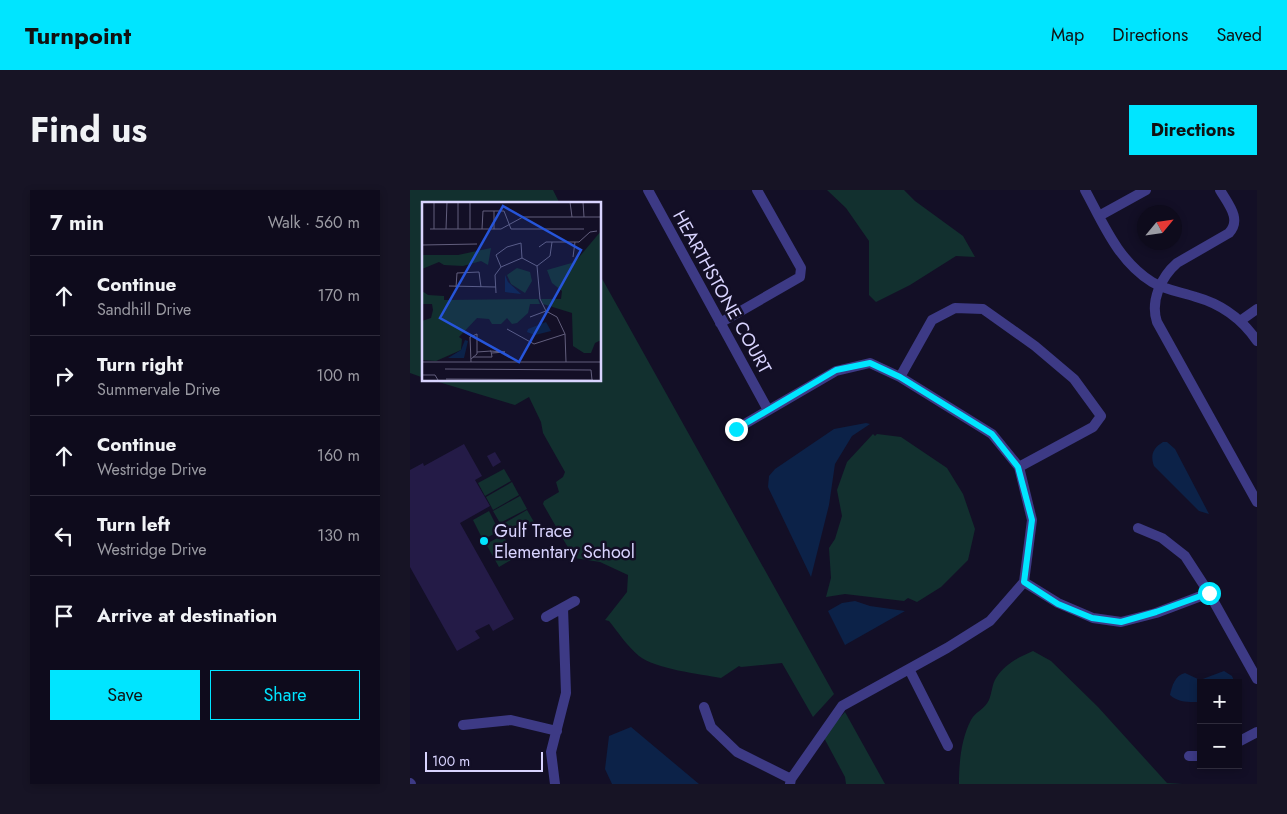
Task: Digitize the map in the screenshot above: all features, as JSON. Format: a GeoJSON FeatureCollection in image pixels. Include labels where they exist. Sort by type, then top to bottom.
{"type":"FeatureCollection","features":[{"type":"Feature","properties":{"kind":"street","name":"HEARTHSTONE COURT"},"geometry":{"type":"LineString","coordinates":[[648,190],[768,410]]}},
{"type":"Feature","properties":{"kind":"street"},"geometry":{"type":"LineString","coordinates":[[720,323],[800,277],[801,268],[756,190]]}},
{"type":"Feature","properties":{"kind":"street"},"geometry":{"type":"LineString","coordinates":[[1084,190],[1123,256],[1143,276],[1160,287],[1210,302],[1226,310],[1240,321],[1257,341]]}},
{"type":"Feature","properties":{"kind":"street"},"geometry":{"type":"LineString","coordinates":[[1099,216],[1146,190]]}},
{"type":"Feature","properties":{"kind":"street"},"geometry":{"type":"LineString","coordinates":[[1220,190],[1234,216],[1236,223],[1234,228],[1229,233],[1170,269],[1160,287],[1154,306],[1157,322],[1257,502]]}},
{"type":"Feature","properties":{"kind":"street"},"geometry":{"type":"LineString","coordinates":[[900,377],[932,320],[955,308],[983,309],[1035,346],[1074,380],[1101,416],[1093,427],[1018,467]]}},
{"type":"Feature","properties":{"kind":"street"},"geometry":{"type":"LineString","coordinates":[[1240,321],[1257,309]]}},
{"type":"Feature","properties":{"kind":"street"},"geometry":{"type":"LineString","coordinates":[[704,707],[711,726],[737,752],[791,781],[842,706],[990,621],[1024,582],[1032,520],[1018,467],[992,434],[900,377],[870,363],[836,370],[736,429]]}},
{"type":"Feature","properties":{"kind":"street"},"geometry":{"type":"LineString","coordinates":[[1138,528],[1162,538],[1185,556],[1209,593],[1257,679]]}},
{"type":"Feature","properties":{"kind":"street"},"geometry":{"type":"LineString","coordinates":[[1024,582],[1058,604],[1092,618],[1121,622],[1209,593]]}},
{"type":"Feature","properties":{"kind":"street"},"geometry":{"type":"LineString","coordinates":[[546,617],[575,601]]}},
{"type":"Feature","properties":{"kind":"street"},"geometry":{"type":"LineString","coordinates":[[555,784],[552,752],[566,693],[563,608]]}},
{"type":"Feature","properties":{"kind":"street"},"geometry":{"type":"LineString","coordinates":[[909,669],[948,746]]}},
{"type":"Feature","properties":{"kind":"street"},"geometry":{"type":"LineString","coordinates":[[463,725],[511,720],[557,731]]}},
{"type":"Feature","properties":{"kind":"street"},"geometry":{"type":"LineString","coordinates":[[1242,740],[1257,732]]}},
{"type":"Feature","properties":{"kind":"street"},"geometry":{"type":"LineString","coordinates":[[1190,756],[1197,756]]}},
{"type":"Feature","properties":{"kind":"green space"},"geometry":{"type":"Polygon","coordinates":[[[410,190],[553,190],[559,202],[422,202],[422,377],[410,373],[410,190]]]}},
{"type":"Feature","properties":{"kind":"green space"},"geometry":{"type":"Polygon","coordinates":[[[827,190],[904,190],[915,201],[963,236],[975,257],[956,256],[910,285],[876,302],[869,295],[869,241],[846,208],[827,190]]]}},
{"type":"Feature","properties":{"kind":"green space"},"geometry":{"type":"Polygon","coordinates":[[[601,277],[834,694],[813,717],[782,663],[739,666],[721,678],[666,668],[646,661],[639,656],[609,621],[605,620],[627,592],[628,575],[600,562],[574,558],[543,504],[544,501],[559,492],[556,482],[563,477],[565,472],[543,433],[541,422],[529,397],[515,405],[435,381],[601,381],[601,277]]]}},
{"type":"Feature","properties":{"kind":"green space"},"geometry":{"type":"Polygon","coordinates":[[[873,434],[875,436],[877,434],[901,437],[947,468],[963,494],[975,529],[968,560],[941,587],[917,602],[908,598],[904,601],[845,594],[826,597],[831,578],[829,548],[835,539],[842,516],[837,490],[847,462],[873,434]]]}},
{"type":"Feature","properties":{"kind":"green space"},"geometry":{"type":"Polygon","coordinates":[[[504,469],[511,481],[485,496],[478,483],[504,469]]]}},
{"type":"Feature","properties":{"kind":"green space"},"geometry":{"type":"Polygon","coordinates":[[[512,482],[519,495],[493,510],[486,497],[512,482]]]}},
{"type":"Feature","properties":{"kind":"green space"},"geometry":{"type":"Polygon","coordinates":[[[520,496],[527,509],[500,523],[493,511],[520,496]]]}},
{"type":"Feature","properties":{"kind":"green space"},"geometry":{"type":"Polygon","coordinates":[[[527,510],[534,522],[508,537],[501,525],[527,510]]]}},
{"type":"Feature","properties":{"kind":"green space"},"geometry":{"type":"Polygon","coordinates":[[[489,511],[499,531],[483,540],[473,520],[489,511]]]}},
{"type":"Feature","properties":{"kind":"green space"},"geometry":{"type":"Polygon","coordinates":[[[503,535],[513,554],[509,556],[511,560],[499,567],[486,544],[503,535]]]}},
{"type":"Feature","properties":{"kind":"green space"},"geometry":{"type":"Polygon","coordinates":[[[1033,651],[1051,661],[1098,707],[1167,783],[1183,784],[959,784],[961,751],[971,720],[987,703],[995,680],[1000,673],[1013,662],[1033,651]]]}},
{"type":"Feature","properties":{"kind":"green space"},"geometry":{"type":"Polygon","coordinates":[[[845,712],[885,784],[846,784],[845,777],[823,736],[845,712]]]}},
{"type":"Feature","properties":{"kind":"water"},"geometry":{"type":"Polygon","coordinates":[[[866,423],[870,424],[852,436],[835,464],[829,505],[811,577],[768,487],[769,476],[775,469],[834,429],[866,423]]]}},
{"type":"Feature","properties":{"kind":"water"},"geometry":{"type":"Polygon","coordinates":[[[1163,442],[1167,442],[1175,449],[1209,514],[1199,511],[1154,466],[1153,452],[1163,442]]]}},
{"type":"Feature","properties":{"kind":"water"},"geometry":{"type":"Polygon","coordinates":[[[855,601],[870,606],[905,611],[845,645],[828,611],[842,603],[855,601]]]}},
{"type":"Feature","properties":{"kind":"water"},"geometry":{"type":"Polygon","coordinates":[[[1224,671],[1233,679],[1203,679],[1224,671]]]}},
{"type":"Feature","properties":{"kind":"water"},"geometry":{"type":"Polygon","coordinates":[[[1185,673],[1198,679],[1197,702],[1181,701],[1170,695],[1174,681],[1185,673]]]}},
{"type":"Feature","properties":{"kind":"water"},"geometry":{"type":"Polygon","coordinates":[[[631,727],[699,784],[612,784],[605,769],[609,736],[631,727]]]}},
{"type":"Feature","properties":{"kind":"building"},"geometry":{"type":"Polygon","coordinates":[[[464,444],[482,476],[475,480],[490,506],[460,523],[514,619],[493,631],[489,624],[475,631],[480,638],[457,651],[410,567],[410,470],[423,463],[424,466],[464,444]]]}},
{"type":"Feature","properties":{"kind":"building"},"geometry":{"type":"Polygon","coordinates":[[[495,452],[501,462],[493,467],[487,456],[495,452]]]}},
{"type":"Feature","properties":{"kind":"place","name":"Gulf Trace Elementary School"},"geometry":{"type":"Point","coordinates":[484,541]}},
{"type":"Feature","properties":{"kind":"route"},"geometry":{"type":"LineString","coordinates":[[736,429],[836,370],[870,363],[900,377],[992,434],[1018,467],[1032,520],[1024,582],[1058,604],[1092,618],[1121,622],[1209,593]]}}]}
